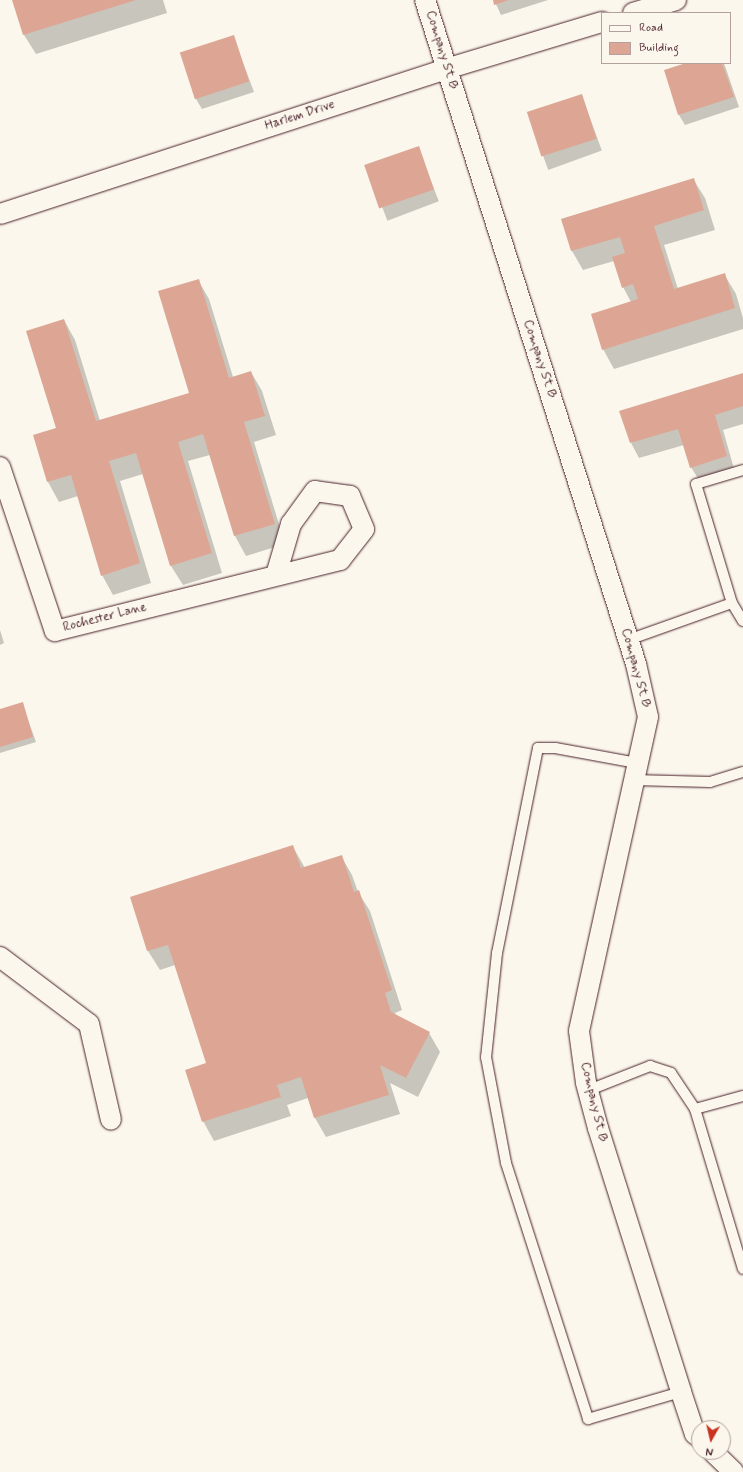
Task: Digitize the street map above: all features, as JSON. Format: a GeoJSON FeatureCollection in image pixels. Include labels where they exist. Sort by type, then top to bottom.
{"type":"FeatureCollection","features":[{"type":"Feature","properties":{"kind":"street","name":"Company St B"},"geometry":{"type":"LineString","coordinates":[[425,0],[628,640],[648,717],[579,1031],[586,1083],[598,1128],[681,1392],[692,1420]]}},
{"type":"Feature","properties":{"kind":"street"},"geometry":{"type":"LineString","coordinates":[[636,12],[676,0]]}},
{"type":"Feature","properties":{"kind":"street","name":"Harlem Drive"},"geometry":{"type":"LineString","coordinates":[[1,208],[446,69],[601,22]]}},
{"type":"Feature","properties":{"kind":"street","name":"Rochester Lane"},"geometry":{"type":"LineString","coordinates":[[0,467],[55,631],[340,560],[364,529],[350,496],[315,491],[291,524],[276,575]]}},
{"type":"Feature","properties":{"kind":"street"},"geometry":{"type":"LineString","coordinates":[[0,957],[89,1024],[111,1120]]}},
{"type":"Feature","properties":{"kind":"street"},"geometry":{"type":"LineString","coordinates":[[721,1460],[734,1472]]}},
{"type":"Feature","properties":{"kind":"lane"},"geometry":{"type":"LineString","coordinates":[[743,470],[696,484],[732,603],[743,621]]}},
{"type":"Feature","properties":{"kind":"lane"},"geometry":{"type":"LineString","coordinates":[[628,640],[732,603]]}},
{"type":"Feature","properties":{"kind":"lane"},"geometry":{"type":"LineString","coordinates":[[681,1392],[588,1419],[506,1163],[486,1057],[497,953],[538,748],[555,748],[635,772],[710,782],[743,772]]}},
{"type":"Feature","properties":{"kind":"lane"},"geometry":{"type":"LineString","coordinates":[[589,1090],[650,1066],[671,1073],[695,1109],[743,1269]]}},
{"type":"Feature","properties":{"kind":"lane"},"geometry":{"type":"LineString","coordinates":[[695,1109],[743,1096]]}},
{"type":"Feature","properties":{"kind":"building"},"geometry":{"type":"Polygon","coordinates":[[[12,0],[136,0],[23,35],[12,0]]]}},
{"type":"Feature","properties":{"kind":"building"},"geometry":{"type":"Polygon","coordinates":[[[493,0],[509,0],[494,5],[493,0]]]}},
{"type":"Feature","properties":{"kind":"building"},"geometry":{"type":"Polygon","coordinates":[[[234,35],[249,82],[195,99],[180,53],[234,35]]]}},
{"type":"Feature","properties":{"kind":"building"},"geometry":{"type":"Polygon","coordinates":[[[683,64],[722,64],[734,97],[678,115],[664,70],[683,64]]]}},
{"type":"Feature","properties":{"kind":"building"},"geometry":{"type":"Polygon","coordinates":[[[582,94],[597,139],[541,157],[527,112],[582,94]]]}},
{"type":"Feature","properties":{"kind":"building"},"geometry":{"type":"Polygon","coordinates":[[[419,146],[434,189],[379,208],[364,165],[419,146]]]}},
{"type":"Feature","properties":{"kind":"building"},"geometry":{"type":"Polygon","coordinates":[[[694,178],[704,210],[654,226],[674,289],[725,273],[735,308],[602,350],[591,314],[638,299],[633,284],[622,288],[612,257],[625,253],[620,237],[571,251],[561,219],[694,178]]]}},
{"type":"Feature","properties":{"kind":"building"},"geometry":{"type":"Polygon","coordinates":[[[199,279],[229,378],[251,371],[265,416],[244,422],[275,524],[234,536],[203,434],[178,442],[212,553],[170,566],[136,453],[109,461],[140,563],[101,576],[71,475],[47,482],[33,435],[56,428],[26,331],[64,319],[96,421],[189,393],[158,291],[199,279]]]}},
{"type":"Feature","properties":{"kind":"building"},"geometry":{"type":"Polygon","coordinates":[[[743,373],[743,406],[715,415],[727,456],[690,468],[678,429],[630,443],[619,411],[743,373]]]}},
{"type":"Feature","properties":{"kind":"building"},"geometry":{"type":"Polygon","coordinates":[[[23,702],[33,737],[0,747],[0,709],[23,702]]]}},
{"type":"Feature","properties":{"kind":"building"},"geometry":{"type":"Polygon","coordinates":[[[293,845],[301,868],[342,855],[354,892],[359,890],[392,990],[385,993],[391,1012],[430,1032],[406,1078],[380,1065],[389,1095],[314,1118],[301,1077],[277,1085],[281,1097],[202,1122],[185,1070],[206,1063],[168,945],[147,951],[130,897],[293,845]]]}}]}
